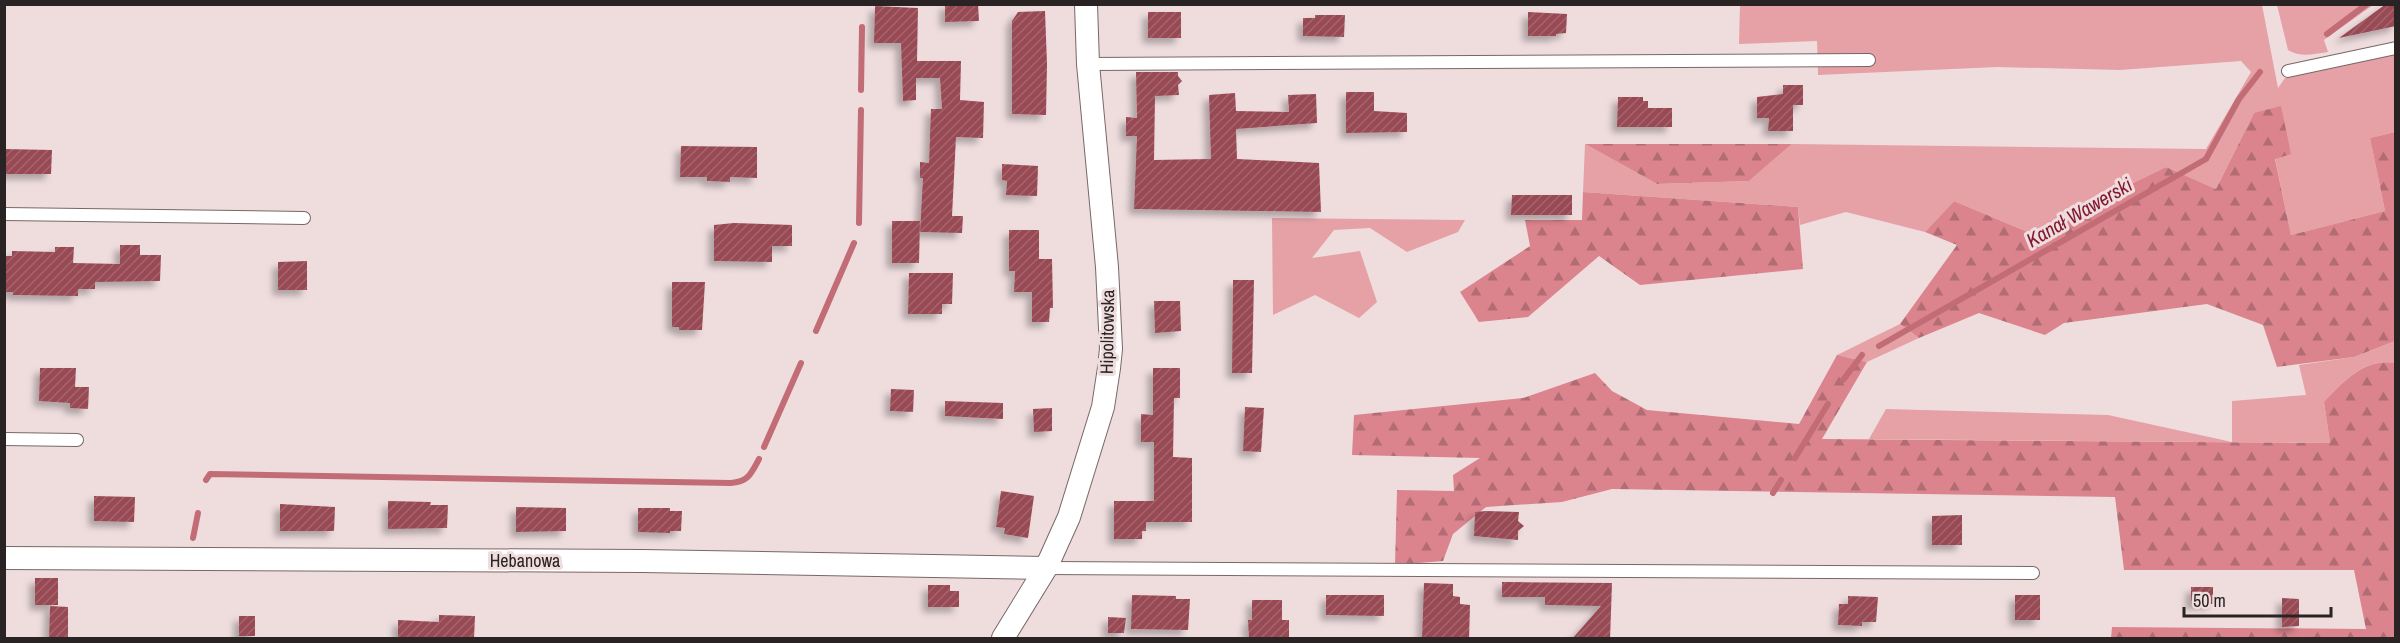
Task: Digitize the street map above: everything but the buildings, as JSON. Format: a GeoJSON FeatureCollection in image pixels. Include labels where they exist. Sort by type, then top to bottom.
{"type":"FeatureCollection","features":[{"type":"Feature","properties":{"kind":"street","name":"Hipolitowska"},"geometry":{"type":"LineString","coordinates":[[1003,639],[1046,568],[1069,517],[1103,407],[1111,349],[1107,267],[1088,64],[1086,4]]}},
{"type":"Feature","properties":{"kind":"street","name":"Hebanowa"},"geometry":{"type":"LineString","coordinates":[[4,558],[630,561],[1046,568]]}},
{"type":"Feature","properties":{"kind":"lane"},"geometry":{"type":"LineString","coordinates":[[2288,71],[2396,48]]}},
{"type":"Feature","properties":{"kind":"lane"},"geometry":{"type":"LineString","coordinates":[[1088,64],[1869,60]]}},
{"type":"Feature","properties":{"kind":"lane"},"geometry":{"type":"LineString","coordinates":[[4,214],[304,218]]}},
{"type":"Feature","properties":{"kind":"lane"},"geometry":{"type":"LineString","coordinates":[[4,439],[77,440]]}},
{"type":"Feature","properties":{"kind":"lane"},"geometry":{"type":"LineString","coordinates":[[1046,568],[2033,573]]}},
{"type":"Feature","properties":{"kind":"shaded area"},"geometry":{"type":"Polygon","coordinates":[[[2277,4],[2373,5],[2324,40],[2328,52],[2307,55],[2288,50],[2277,4]]]}},
{"type":"Feature","properties":{"kind":"shaded area"},"geometry":{"type":"Polygon","coordinates":[[[1740,5],[2262,5],[2278,88],[2285,78],[2395,54],[2395,132],[2370,138],[2385,211],[2291,235],[2275,158],[2254,113],[2216,189],[2166,167],[2030,233],[1954,201],[1925,232],[1846,212],[1800,225],[1798,207],[1583,192],[1585,144],[1657,184],[1749,181],[1792,144],[2206,149],[2251,72],[2241,61],[2120,70],[1997,67],[1818,75],[1817,41],[1739,44],[1740,5]]]}},
{"type":"Feature","properties":{"kind":"shaded area"},"geometry":{"type":"Polygon","coordinates":[[[1272,218],[1465,220],[1458,232],[1407,252],[1370,228],[1334,230],[1312,258],[1360,251],[1377,302],[1359,318],[1315,295],[1273,315],[1272,218]]]}},
{"type":"Feature","properties":{"kind":"shaded area"},"geometry":{"type":"Polygon","coordinates":[[[1900,324],[1919,338],[1867,362],[1837,355],[1900,324]]]}},
{"type":"Feature","properties":{"kind":"shaded area"},"geometry":{"type":"Polygon","coordinates":[[[2395,341],[2395,363],[2384,362],[2364,368],[2347,379],[2324,402],[2330,443],[1869,439],[1886,409],[2108,415],[2232,442],[2232,401],[2306,395],[2299,365],[2354,357],[2395,341]]]}},
{"type":"Feature","properties":{"kind":"green space"},"geometry":{"type":"Polygon","coordinates":[[[2281,106],[2291,154],[2275,159],[2291,235],[2385,211],[2370,138],[2395,132],[2395,341],[2354,357],[2277,367],[2263,325],[2207,304],[2064,323],[2045,335],[1979,313],[1919,338],[1900,324],[1957,245],[1925,232],[1954,201],[2030,233],[2166,167],[2216,189],[2254,113],[2281,106]]]}},
{"type":"Feature","properties":{"kind":"green space"},"geometry":{"type":"Polygon","coordinates":[[[1585,144],[1792,144],[1749,181],[1657,184],[1585,144]]]}},
{"type":"Feature","properties":{"kind":"green space"},"geometry":{"type":"Polygon","coordinates":[[[1583,192],[1798,207],[1803,269],[1640,285],[1599,256],[1528,317],[1479,322],[1460,292],[1530,246],[1525,220],[1582,220],[1583,192]]]}},
{"type":"Feature","properties":{"kind":"green space"},"geometry":{"type":"Polygon","coordinates":[[[1837,355],[1867,362],[1822,439],[2330,443],[2324,402],[2347,379],[2364,368],[2385,362],[2396,363],[2395,638],[2111,638],[2112,627],[2366,629],[2354,570],[2124,570],[2115,497],[1612,489],[1562,502],[1486,507],[1453,534],[1443,561],[1395,565],[1397,490],[1454,491],[1453,475],[1480,458],[1352,455],[1354,415],[1523,398],[1595,373],[1612,391],[1647,410],[1799,424],[1837,355]]]}},
{"type":"Feature","properties":{"kind":"waterway","name":"Kanał Wawerski"},"geometry":{"type":"LineString","coordinates":[[2327,34],[2367,4]]}},
{"type":"Feature","properties":{"kind":"waterway"},"geometry":{"type":"LineString","coordinates":[[861,90],[862,27]]}},
{"type":"Feature","properties":{"kind":"waterway","name":"Kanał Wawerski"},"geometry":{"type":"LineString","coordinates":[[1879,346],[2206,159],[2239,99],[2260,72]]}},
{"type":"Feature","properties":{"kind":"waterway"},"geometry":{"type":"LineString","coordinates":[[859,223],[861,110]]}},
{"type":"Feature","properties":{"kind":"waterway"},"geometry":{"type":"LineString","coordinates":[[816,331],[854,243]]}},
{"type":"Feature","properties":{"kind":"waterway","name":"Kanał Wawerski"},"geometry":{"type":"LineString","coordinates":[[1843,380],[1862,355]]}},
{"type":"Feature","properties":{"kind":"waterway"},"geometry":{"type":"LineString","coordinates":[[764,447],[801,363]]}},
{"type":"Feature","properties":{"kind":"waterway","name":"Kanał Wawerski"},"geometry":{"type":"LineString","coordinates":[[1795,458],[1828,404]]}},
{"type":"Feature","properties":{"kind":"waterway"},"geometry":{"type":"LineString","coordinates":[[206,480],[210,474],[731,483],[745,479],[759,459]]}},
{"type":"Feature","properties":{"kind":"waterway","name":"Kanał Wawerski"},"geometry":{"type":"LineString","coordinates":[[1773,493],[1781,480]]}},
{"type":"Feature","properties":{"kind":"waterway"},"geometry":{"type":"LineString","coordinates":[[193,538],[198,513]]}}]}
